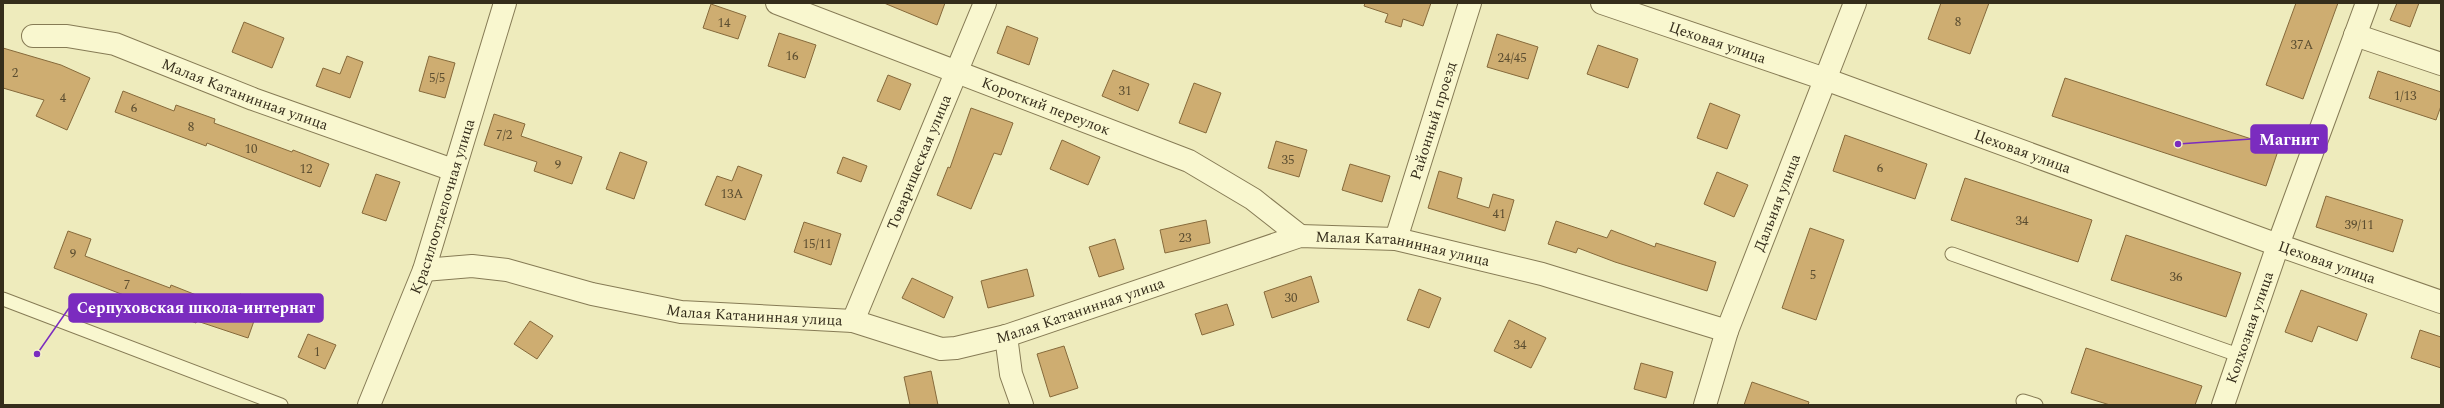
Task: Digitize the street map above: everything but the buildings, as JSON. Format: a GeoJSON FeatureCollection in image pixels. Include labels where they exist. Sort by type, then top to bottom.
{"type":"FeatureCollection","features":[{"type":"Feature","properties":{"kind":"street","name":"Красилоотделочная улица"},"geometry":{"type":"LineString","coordinates":[[369,405],[424,270],[453,170],[505,3]]}},
{"type":"Feature","properties":{"kind":"street","name":"Короткий переулок"},"geometry":{"type":"LineString","coordinates":[[777,3],[958,71],[1189,162],[1253,199],[1300,236]]}},
{"type":"Feature","properties":{"kind":"street","name":"Товарищеская улица"},"geometry":{"type":"LineString","coordinates":[[853,321],[985,3]]}},
{"type":"Feature","properties":{"kind":"street","name":"Районный проезд"},"geometry":{"type":"LineString","coordinates":[[1396,239],[1470,3]]}},
{"type":"Feature","properties":{"kind":"street","name":"Цеховая улица"},"geometry":{"type":"LineString","coordinates":[[1602,3],[1825,79],[2278,245],[2441,302]]}},
{"type":"Feature","properties":{"kind":"street","name":"Дальняя улица"},"geometry":{"type":"LineString","coordinates":[[1705,405],[1727,332],[1855,3]]}},
{"type":"Feature","properties":{"kind":"street","name":"Колхозная улица"},"geometry":{"type":"LineString","coordinates":[[2223,405],[2278,245],[2367,3]]}},
{"type":"Feature","properties":{"kind":"street"},"geometry":{"type":"LineString","coordinates":[[2355,35],[2441,64]]}},
{"type":"Feature","properties":{"kind":"street","name":"Малая Катанинная улица"},"geometry":{"type":"LineString","coordinates":[[33,36],[68,36],[115,44],[253,99],[453,170]]}},
{"type":"Feature","properties":{"kind":"street","name":"Малая Катанинная улица"},"geometry":{"type":"LineString","coordinates":[[424,270],[472,266],[507,270],[592,294],[681,312],[853,321],[941,349],[956,348],[1006,336],[1300,236],[1396,239],[1542,274],[1727,332]]}},
{"type":"Feature","properties":{"kind":"street"},"geometry":{"type":"LineString","coordinates":[[1006,336],[1011,374],[1022,405]]}},
{"type":"Feature","properties":{"kind":"lane"},"geometry":{"type":"LineString","coordinates":[[1952,254],[2241,356]]}},
{"type":"Feature","properties":{"kind":"lane"},"geometry":{"type":"LineString","coordinates":[[3,299],[281,405]]}},
{"type":"Feature","properties":{"kind":"lane"},"geometry":{"type":"LineString","coordinates":[[2023,401],[2036,405]]}},
{"type":"Feature","properties":{"kind":"place","name":"Магнит"},"geometry":{"type":"Point","coordinates":[2178,144]}},
{"type":"Feature","properties":{"kind":"place","name":"Серпуховская школа-интернат"},"geometry":{"type":"Point","coordinates":[37,354]}}]}
